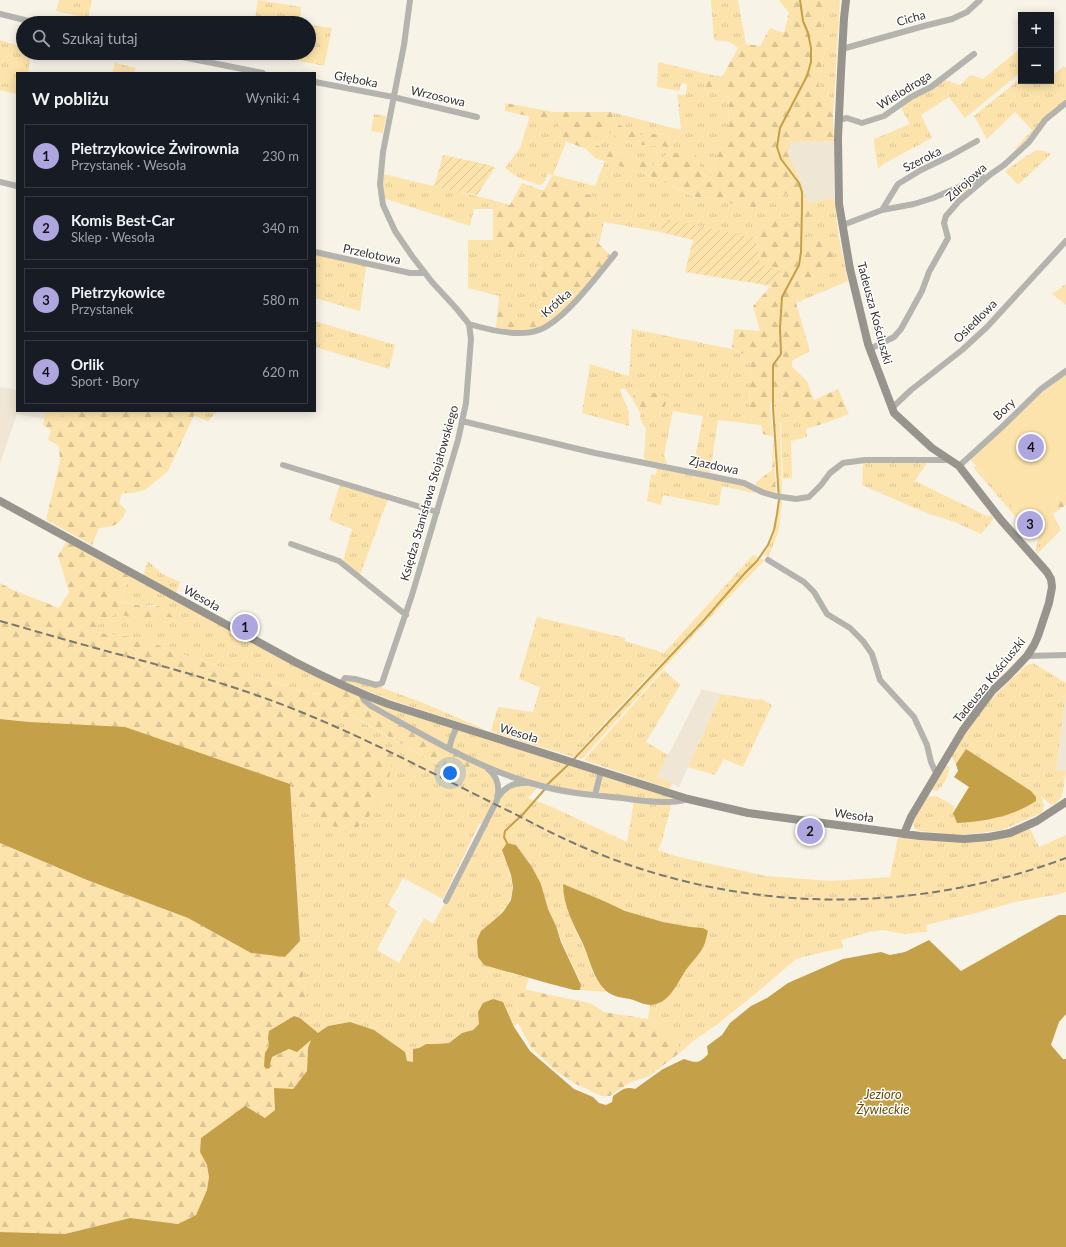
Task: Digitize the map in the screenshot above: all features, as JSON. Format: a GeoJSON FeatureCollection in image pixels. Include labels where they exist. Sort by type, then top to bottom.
{"type":"FeatureCollection","features":[{"type":"Feature","properties":{"kind":"main road","name":"Tadeusza Kościuszki"},"geometry":{"type":"LineString","coordinates":[[846,0],[839,120],[839,204],[850,269],[870,349],[894,413],[932,448],[959,466],[1001,520],[1047,572],[1051,579],[1052,587],[1049,602],[1038,636],[1027,656],[992,692],[962,730],[911,817],[904,834]]}},
{"type":"Feature","properties":{"kind":"main road","name":"Wesoła"},"geometry":{"type":"LineString","coordinates":[[0,501],[282,656],[340,685],[388,704],[688,799],[748,813],[952,839],[998,836],[1020,829],[1037,821],[1066,802]]}},
{"type":"Feature","properties":{"kind":"street"},"geometry":{"type":"LineString","coordinates":[[410,0],[404,45],[382,160],[380,184],[383,204],[395,231],[425,273],[469,324]]}},
{"type":"Feature","properties":{"kind":"street","name":"Cicha"},"geometry":{"type":"LineString","coordinates":[[842,49],[924,26],[952,20],[967,12],[980,0]]}},
{"type":"Feature","properties":{"kind":"street"},"geometry":{"type":"LineString","coordinates":[[0,14],[16,18]]}},
{"type":"Feature","properties":{"kind":"street","name":"Wielodroga"},"geometry":{"type":"LineString","coordinates":[[839,120],[847,118],[862,123],[884,116],[911,97],[931,87],[974,54]]}},
{"type":"Feature","properties":{"kind":"street"},"geometry":{"type":"LineString","coordinates":[[197,60],[258,72]]}},
{"type":"Feature","properties":{"kind":"street","name":"Głęboka"},"geometry":{"type":"LineString","coordinates":[[316,82],[394,97]]}},
{"type":"Feature","properties":{"kind":"street","name":"Wrzosowa"},"geometry":{"type":"LineString","coordinates":[[394,97],[477,116]]}},
{"type":"Feature","properties":{"kind":"street","name":"Zdrojowa"},"geometry":{"type":"LineString","coordinates":[[870,349],[894,337],[901,328],[922,291],[929,272],[948,238],[944,223],[946,216],[959,201],[1004,165],[1029,142],[1045,120],[1066,103]]}},
{"type":"Feature","properties":{"kind":"street","name":"Szeroka"},"geometry":{"type":"LineString","coordinates":[[882,210],[898,184],[921,170],[977,141]]}},
{"type":"Feature","properties":{"kind":"street"},"geometry":{"type":"LineString","coordinates":[[842,225],[882,210],[914,204],[933,198],[991,174]]}},
{"type":"Feature","properties":{"kind":"street"},"geometry":{"type":"LineString","coordinates":[[0,182],[16,186]]}},
{"type":"Feature","properties":{"kind":"street","name":"Osiedlowa"},"geometry":{"type":"LineString","coordinates":[[892,408],[911,390],[962,350],[977,336],[1066,241]]}},
{"type":"Feature","properties":{"kind":"street","name":"Przelotowa"},"geometry":{"type":"LineString","coordinates":[[316,252],[410,273],[425,273]]}},
{"type":"Feature","properties":{"kind":"street","name":"Krótka"},"geometry":{"type":"LineString","coordinates":[[469,324],[487,329],[517,333],[539,330],[556,320],[580,297],[615,254]]}},
{"type":"Feature","properties":{"kind":"street","name":"Księdza Stanisława Stojałowskiego"},"geometry":{"type":"LineString","coordinates":[[340,685],[345,678],[355,679],[376,686],[382,683],[406,615],[458,440],[466,403],[471,339],[469,324]]}},
{"type":"Feature","properties":{"kind":"street","name":"Bory"},"geometry":{"type":"LineString","coordinates":[[959,466],[1041,389],[1066,371]]}},
{"type":"Feature","properties":{"kind":"street","name":"Zjazdowa"},"geometry":{"type":"LineString","coordinates":[[462,421],[595,453],[744,483],[762,492],[783,497],[809,497],[821,486],[830,473],[843,463],[865,460],[950,460]]}},
{"type":"Feature","properties":{"kind":"street"},"geometry":{"type":"LineString","coordinates":[[283,465],[436,512]]}},
{"type":"Feature","properties":{"kind":"street"},"geometry":{"type":"LineString","coordinates":[[291,544],[339,562],[406,615]]}},
{"type":"Feature","properties":{"kind":"street"},"geometry":{"type":"LineString","coordinates":[[768,560],[804,582],[814,592],[827,614],[850,628],[863,641],[872,654],[880,680],[914,716],[927,745],[930,762],[936,773]]}},
{"type":"Feature","properties":{"kind":"street"},"geometry":{"type":"LineString","coordinates":[[1027,656],[1066,655]]}},
{"type":"Feature","properties":{"kind":"street"},"geometry":{"type":"LineString","coordinates":[[361,694],[364,700],[371,706],[449,749],[505,775],[539,786],[628,799],[672,802],[688,799]]}},
{"type":"Feature","properties":{"kind":"street"},"geometry":{"type":"LineString","coordinates":[[449,749],[457,726]]}},
{"type":"Feature","properties":{"kind":"street"},"geometry":{"type":"LineString","coordinates":[[446,901],[499,792],[494,774],[486,766]]}},
{"type":"Feature","properties":{"kind":"street"},"geometry":{"type":"LineString","coordinates":[[595,795],[601,771]]}},
{"type":"Feature","properties":{"kind":"street"},"geometry":{"type":"LineString","coordinates":[[496,800],[502,791],[511,784],[531,783]]}},
{"type":"Feature","properties":{"kind":"shaded area"},"geometry":{"type":"Polygon","coordinates":[[[834,141],[834,198],[808,203],[788,154],[791,142],[834,141]]]}},
{"type":"Feature","properties":{"kind":"shaded area"},"geometry":{"type":"Polygon","coordinates":[[[0,387],[16,390],[16,412],[46,412],[44,419],[17,414],[0,464],[0,387]]]}},
{"type":"Feature","properties":{"kind":"shaded area"},"geometry":{"type":"Polygon","coordinates":[[[702,689],[721,694],[679,787],[657,777],[702,689]]]}},
{"type":"Feature","properties":{"kind":"shaded area"},"geometry":{"type":"Polygon","coordinates":[[[1066,693],[1066,771],[1056,770],[1066,693]]]}},
{"type":"Feature","properties":{"kind":"green space"},"geometry":{"type":"Polygon","coordinates":[[[59,0],[92,0],[88,16],[79,16],[56,11],[59,0]]]}},
{"type":"Feature","properties":{"kind":"green space"},"geometry":{"type":"Polygon","coordinates":[[[258,0],[301,7],[300,16],[255,16],[258,0]]]}},
{"type":"Feature","properties":{"kind":"green space"},"geometry":{"type":"Polygon","coordinates":[[[711,0],[738,0],[746,44],[738,48],[730,42],[714,40],[711,0]]]}},
{"type":"Feature","properties":{"kind":"green space"},"geometry":{"type":"Polygon","coordinates":[[[779,0],[828,0],[821,27],[827,42],[818,89],[833,115],[834,141],[791,142],[788,154],[812,214],[796,227],[814,244],[822,236],[838,264],[823,271],[798,294],[796,303],[810,351],[792,361],[792,367],[807,381],[814,400],[838,389],[849,414],[806,429],[803,408],[787,412],[785,398],[770,404],[773,437],[763,434],[759,416],[749,417],[751,357],[732,349],[734,329],[760,331],[753,306],[771,286],[760,265],[756,238],[769,212],[795,226],[794,203],[788,193],[756,208],[743,207],[709,197],[697,198],[656,178],[595,158],[586,149],[562,140],[559,123],[505,111],[505,103],[553,112],[611,112],[616,123],[639,135],[670,133],[668,147],[631,144],[603,129],[591,140],[595,145],[653,165],[669,153],[695,153],[704,176],[710,177],[715,159],[728,134],[729,90],[703,91],[704,84],[716,76],[722,77],[738,48],[746,44],[760,46],[770,28],[784,33],[789,13],[779,0]]]}},
{"type":"Feature","properties":{"kind":"green space"},"geometry":{"type":"Polygon","coordinates":[[[828,0],[840,0],[833,115],[818,89],[827,42],[821,27],[828,0]]]}},
{"type":"Feature","properties":{"kind":"green space"},"geometry":{"type":"Polygon","coordinates":[[[316,26],[332,28],[324,66],[296,60],[316,60],[316,26]]]}},
{"type":"Feature","properties":{"kind":"green space"},"geometry":{"type":"Polygon","coordinates":[[[0,40],[16,45],[16,60],[30,60],[28,72],[16,72],[16,94],[0,90],[0,40]]]}},
{"type":"Feature","properties":{"kind":"green space"},"geometry":{"type":"Polygon","coordinates":[[[1018,50],[1018,74],[965,118],[949,97],[921,115],[932,138],[885,163],[878,169],[874,139],[910,124],[900,106],[945,80],[960,85],[970,75],[983,79],[1018,50]]]}},
{"type":"Feature","properties":{"kind":"green space"},"geometry":{"type":"Polygon","coordinates":[[[658,62],[716,76],[705,84],[703,91],[729,90],[728,134],[715,159],[710,177],[704,176],[669,153],[653,165],[595,145],[591,140],[603,129],[631,144],[668,147],[670,133],[639,135],[616,123],[611,112],[681,130],[677,94],[686,95],[687,84],[682,83],[679,91],[657,87],[658,62]]]}},
{"type":"Feature","properties":{"kind":"green space"},"geometry":{"type":"Polygon","coordinates":[[[115,63],[136,68],[134,72],[112,72],[115,63]]]}},
{"type":"Feature","properties":{"kind":"green space"},"geometry":{"type":"Polygon","coordinates":[[[1064,66],[1066,68],[1066,101],[1025,143],[1014,150],[1032,130],[1015,112],[987,139],[974,116],[1018,80],[1018,84],[1054,84],[1054,74],[1064,66]]]}},
{"type":"Feature","properties":{"kind":"green space"},"geometry":{"type":"Polygon","coordinates":[[[374,114],[386,116],[383,133],[371,131],[374,114]]]}},
{"type":"Feature","properties":{"kind":"green space"},"geometry":{"type":"Polygon","coordinates":[[[530,116],[559,123],[562,140],[566,142],[553,175],[595,186],[605,161],[656,178],[696,198],[709,197],[743,207],[756,208],[788,193],[794,203],[796,226],[812,214],[808,203],[834,198],[839,238],[848,281],[796,303],[798,294],[823,271],[837,264],[821,237],[814,244],[795,226],[769,213],[756,238],[662,219],[660,232],[604,222],[599,244],[586,231],[594,197],[551,178],[552,175],[548,173],[544,182],[539,185],[519,178],[505,168],[520,148],[530,116]]]}},
{"type":"Feature","properties":{"kind":"green space"},"geometry":{"type":"Polygon","coordinates":[[[1037,150],[1051,154],[1018,185],[1005,171],[1037,150]]]}},
{"type":"Feature","properties":{"kind":"green space"},"geometry":{"type":"Polygon","coordinates":[[[443,155],[489,165],[497,169],[494,169],[477,195],[434,187],[443,155]]]}},
{"type":"Feature","properties":{"kind":"green space"},"geometry":{"type":"Polygon","coordinates":[[[384,174],[510,205],[493,209],[474,209],[470,226],[383,198],[382,183],[384,174]]]}},
{"type":"Feature","properties":{"kind":"green space"},"geometry":{"type":"Polygon","coordinates":[[[551,178],[594,197],[586,231],[611,256],[568,307],[548,323],[539,328],[528,331],[512,331],[496,328],[499,296],[520,320],[538,314],[543,296],[536,284],[543,252],[496,252],[493,240],[493,209],[510,205],[522,183],[544,190],[551,178]]]}},
{"type":"Feature","properties":{"kind":"green space"},"geometry":{"type":"Polygon","coordinates":[[[973,184],[974,185],[959,199],[953,192],[973,184]]]}},
{"type":"Feature","properties":{"kind":"green space"},"geometry":{"type":"Polygon","coordinates":[[[662,218],[756,238],[760,264],[780,271],[771,286],[685,272],[693,240],[660,232],[662,218]]]}},
{"type":"Feature","properties":{"kind":"green space"},"geometry":{"type":"Polygon","coordinates":[[[468,240],[493,240],[496,252],[543,251],[536,284],[543,296],[538,315],[520,320],[499,296],[468,288],[468,240]]]}},
{"type":"Feature","properties":{"kind":"green space"},"geometry":{"type":"Polygon","coordinates":[[[316,255],[366,266],[360,311],[316,298],[316,255]]]}},
{"type":"Feature","properties":{"kind":"green space"},"geometry":{"type":"Polygon","coordinates":[[[1066,284],[1066,305],[1052,294],[1066,284]]]}},
{"type":"Feature","properties":{"kind":"green space"},"geometry":{"type":"Polygon","coordinates":[[[316,321],[395,345],[389,369],[316,347],[316,321]]]}},
{"type":"Feature","properties":{"kind":"green space"},"geometry":{"type":"Polygon","coordinates":[[[632,329],[732,349],[751,357],[749,417],[759,416],[761,425],[718,420],[710,473],[693,469],[703,416],[673,411],[664,455],[667,464],[646,460],[644,458],[646,429],[640,418],[642,410],[663,410],[638,389],[632,398],[624,388],[620,390],[629,412],[629,426],[582,413],[590,364],[629,376],[632,329]]]}},
{"type":"Feature","properties":{"kind":"green space"},"geometry":{"type":"Polygon","coordinates":[[[1066,374],[1066,493],[1057,499],[1053,514],[1061,530],[1049,542],[1030,515],[1020,515],[970,459],[1044,391],[1066,374]]]}},
{"type":"Feature","properties":{"kind":"green space"},"geometry":{"type":"Polygon","coordinates":[[[638,389],[669,397],[663,410],[642,410],[640,413],[632,398],[638,389]]]}},
{"type":"Feature","properties":{"kind":"green space"},"geometry":{"type":"Polygon","coordinates":[[[785,398],[803,408],[807,437],[791,441],[792,478],[783,479],[780,423],[782,494],[779,494],[773,403],[785,398]]]}},
{"type":"Feature","properties":{"kind":"green space"},"geometry":{"type":"Polygon","coordinates":[[[46,412],[63,412],[61,423],[44,419],[46,412]]]}},
{"type":"Feature","properties":{"kind":"green space"},"geometry":{"type":"Polygon","coordinates":[[[63,412],[196,412],[168,471],[145,490],[133,493],[122,493],[119,503],[126,510],[124,515],[119,522],[113,526],[99,528],[92,545],[46,520],[60,461],[59,446],[48,440],[51,430],[43,425],[44,419],[61,423],[63,412]]]}},
{"type":"Feature","properties":{"kind":"green space"},"geometry":{"type":"Polygon","coordinates":[[[196,412],[216,412],[208,421],[194,416],[196,412]]]}},
{"type":"Feature","properties":{"kind":"green space"},"geometry":{"type":"Polygon","coordinates":[[[773,437],[776,494],[764,490],[755,483],[772,470],[773,437]]]}},
{"type":"Feature","properties":{"kind":"green space"},"geometry":{"type":"Polygon","coordinates":[[[928,461],[915,481],[987,516],[990,516],[990,514],[994,518],[981,534],[957,523],[924,512],[862,485],[863,463],[928,461]]]}},
{"type":"Feature","properties":{"kind":"green space"},"geometry":{"type":"Polygon","coordinates":[[[976,466],[1020,515],[1030,515],[1049,542],[1037,554],[1036,550],[1039,533],[1029,521],[1019,521],[973,467],[976,466]]]}},
{"type":"Feature","properties":{"kind":"green space"},"geometry":{"type":"Polygon","coordinates":[[[657,467],[744,484],[756,491],[754,493],[722,486],[719,506],[663,495],[661,505],[647,501],[651,474],[656,475],[657,467]]]}},
{"type":"Feature","properties":{"kind":"green space"},"geometry":{"type":"Polygon","coordinates":[[[340,484],[388,499],[360,575],[343,561],[352,529],[329,520],[340,484]]]}},
{"type":"Feature","properties":{"kind":"green space"},"geometry":{"type":"Polygon","coordinates":[[[1066,493],[1066,505],[1053,514],[1057,499],[1066,493]]]}},
{"type":"Feature","properties":{"kind":"green space"},"geometry":{"type":"Polygon","coordinates":[[[780,499],[782,499],[779,530],[768,557],[764,555],[775,528],[780,499]]]}},
{"type":"Feature","properties":{"kind":"green space"},"geometry":{"type":"Polygon","coordinates":[[[67,541],[130,573],[120,601],[140,606],[160,606],[166,609],[173,618],[166,623],[115,614],[92,630],[106,634],[142,638],[169,650],[220,667],[318,695],[340,685],[473,761],[462,778],[356,718],[313,717],[394,754],[386,791],[367,819],[350,834],[308,814],[290,784],[29,722],[0,719],[0,583],[13,590],[59,608],[69,592],[58,556],[67,541]]]}},
{"type":"Feature","properties":{"kind":"green space"},"geometry":{"type":"Polygon","coordinates":[[[753,555],[759,558],[574,757],[491,731],[498,707],[533,712],[540,687],[519,679],[537,617],[625,638],[625,641],[664,653],[753,555]]]}},
{"type":"Feature","properties":{"kind":"green space"},"geometry":{"type":"Polygon","coordinates":[[[761,558],[764,561],[730,596],[582,759],[577,758],[761,558]]]}},
{"type":"Feature","properties":{"kind":"green space"},"geometry":{"type":"Polygon","coordinates":[[[148,561],[162,574],[180,582],[176,593],[143,575],[148,561]]]}},
{"type":"Feature","properties":{"kind":"green space"},"geometry":{"type":"Polygon","coordinates":[[[130,573],[340,685],[319,695],[220,667],[169,650],[142,638],[106,634],[91,630],[115,614],[137,617],[158,605],[144,606],[120,601],[130,573]]]}},
{"type":"Feature","properties":{"kind":"green space"},"geometry":{"type":"Polygon","coordinates":[[[1033,663],[1066,683],[1056,770],[1066,771],[1062,796],[1059,801],[1051,805],[1041,796],[1044,807],[1041,813],[1002,830],[961,835],[918,831],[915,829],[913,821],[926,797],[937,796],[954,806],[953,813],[1031,791],[966,749],[956,764],[951,756],[961,739],[987,703],[1023,668],[1033,663]]]}},
{"type":"Feature","properties":{"kind":"green space"},"geometry":{"type":"Polygon","coordinates":[[[664,670],[680,685],[646,742],[668,755],[657,777],[672,783],[670,788],[584,760],[664,670]]]}},
{"type":"Feature","properties":{"kind":"green space"},"geometry":{"type":"Polygon","coordinates":[[[348,679],[383,685],[382,688],[421,702],[484,730],[394,701],[347,683],[346,681],[348,679]]]}},
{"type":"Feature","properties":{"kind":"green space"},"geometry":{"type":"Polygon","coordinates":[[[361,694],[688,799],[641,799],[672,802],[662,841],[658,850],[679,857],[766,876],[831,881],[890,877],[898,837],[964,839],[1028,825],[1039,847],[1066,835],[1066,892],[1015,902],[926,925],[927,932],[903,934],[883,930],[869,932],[841,940],[843,948],[796,959],[760,990],[682,1051],[670,1032],[648,1019],[650,1005],[660,1003],[705,944],[703,928],[663,922],[625,911],[563,884],[563,892],[570,915],[594,975],[606,992],[580,990],[581,985],[548,909],[541,884],[532,867],[516,845],[502,850],[512,888],[508,903],[493,921],[509,973],[529,978],[525,989],[517,1001],[518,1023],[514,1027],[503,1002],[478,1012],[479,1024],[473,1030],[462,1033],[449,1043],[426,1044],[419,1048],[413,1049],[413,1062],[406,1061],[405,1052],[374,1030],[349,1022],[328,1026],[318,1034],[300,1018],[306,1000],[300,941],[290,784],[308,814],[312,716],[355,718],[462,778],[371,706],[361,694]],[[487,767],[502,791],[520,783],[487,767]],[[539,786],[528,798],[550,806],[627,842],[634,800],[539,786]],[[484,823],[479,824],[443,899],[403,878],[388,905],[397,911],[377,950],[399,963],[424,918],[433,924],[446,901],[484,823]]]}},
{"type":"Feature","properties":{"kind":"green space"},"geometry":{"type":"Polygon","coordinates":[[[721,694],[759,700],[760,698],[772,705],[743,767],[724,759],[715,775],[688,767],[721,694]]]}},
{"type":"Feature","properties":{"kind":"green space"},"geometry":{"type":"Polygon","coordinates":[[[946,766],[949,767],[949,770],[946,780],[937,791],[932,790],[946,766]]]}},
{"type":"Feature","properties":{"kind":"green space"},"geometry":{"type":"Polygon","coordinates":[[[0,843],[87,880],[188,918],[251,953],[285,957],[300,941],[306,1001],[300,1018],[294,1016],[268,1038],[269,1046],[265,1053],[270,1064],[272,1057],[311,1040],[308,1048],[307,1071],[275,1110],[265,1119],[245,1107],[201,1138],[200,1152],[207,1165],[209,1177],[207,1190],[196,1215],[178,1224],[130,1218],[65,1234],[0,1232],[0,843]]]}},
{"type":"Feature","properties":{"kind":"green space"},"geometry":{"type":"Polygon","coordinates":[[[525,989],[590,1003],[604,1012],[648,1019],[670,1032],[682,1051],[649,1076],[629,1083],[610,1096],[601,1096],[574,1083],[555,1070],[531,1047],[518,1023],[517,1001],[525,989]]]}},
{"type":"Feature","properties":{"kind":"water"},"geometry":{"type":"Polygon","coordinates":[[[0,719],[125,727],[290,784],[300,941],[285,957],[251,953],[188,918],[87,880],[0,843],[0,719]]]}},
{"type":"Feature","properties":{"kind":"water"},"geometry":{"type":"Polygon","coordinates":[[[966,749],[1031,791],[1036,797],[1036,801],[1017,811],[998,817],[957,823],[953,813],[969,787],[954,777],[958,771],[956,764],[966,749]]]}},
{"type":"Feature","properties":{"kind":"water"},"geometry":{"type":"Polygon","coordinates":[[[507,843],[516,845],[532,867],[541,884],[548,909],[556,926],[561,942],[581,985],[580,990],[574,990],[547,983],[484,965],[478,957],[477,940],[481,931],[503,912],[511,900],[513,887],[511,875],[502,850],[507,843]]]}},
{"type":"Feature","properties":{"kind":"water"},"geometry":{"type":"Polygon","coordinates":[[[563,884],[625,911],[663,922],[703,928],[708,931],[701,951],[686,969],[675,989],[667,998],[657,1004],[648,1005],[610,994],[605,990],[597,980],[567,908],[563,892],[563,884]]]}},
{"type":"Feature","properties":{"kind":"water","name":"Jezioro Żywieckie"},"geometry":{"type":"Polygon","coordinates":[[[1059,915],[1066,915],[1066,1014],[1059,1022],[1051,1045],[1063,1059],[1066,1059],[1066,1247],[0,1247],[0,1232],[65,1234],[130,1218],[178,1224],[196,1215],[207,1190],[209,1177],[207,1165],[200,1152],[201,1138],[245,1106],[265,1118],[275,1110],[274,1088],[293,1089],[307,1071],[308,1048],[311,1040],[297,1052],[289,1049],[272,1057],[270,1068],[266,1069],[264,1066],[265,1053],[269,1046],[269,1031],[294,1016],[300,1018],[318,1033],[328,1026],[350,1022],[374,1030],[405,1052],[407,1061],[413,1062],[413,1049],[419,1048],[426,1044],[449,1043],[462,1033],[473,1030],[479,1024],[478,1012],[483,1003],[493,999],[503,1002],[514,1027],[530,1051],[574,1089],[593,1097],[599,1103],[606,1105],[612,1102],[613,1096],[621,1090],[626,1088],[635,1089],[663,1069],[684,1059],[694,1062],[702,1060],[708,1054],[707,1046],[722,1035],[730,1023],[751,1006],[767,998],[788,983],[843,959],[881,952],[890,955],[905,952],[929,940],[961,971],[1059,915]]]}},
{"type":"Feature","properties":{"kind":"waterway"},"geometry":{"type":"LineString","coordinates":[[573,760],[757,561],[768,545],[774,530],[779,500],[773,408],[773,365],[781,354],[780,328],[782,297],[799,265],[801,252],[802,207],[802,192],[799,183],[781,159],[777,147],[780,128],[807,76],[811,62],[811,48],[808,33],[803,21],[800,0]]}},
{"type":"Feature","properties":{"kind":"waterway"},"geometry":{"type":"LineString","coordinates":[[547,785],[570,763]]}},
{"type":"Feature","properties":{"kind":"waterway"},"geometry":{"type":"LineString","coordinates":[[507,843],[504,837],[505,831],[524,813],[545,789]]}},
{"type":"Feature","properties":{"kind":"railway"},"geometry":{"type":"LineString","coordinates":[[0,621],[197,676],[267,699],[363,739],[582,847],[650,872],[709,887],[769,896],[829,900],[889,897],[948,890],[1008,877],[1066,858]]}},
{"type":"Feature","properties":{"kind":"place","name":"Orlik"},"geometry":{"type":"Point","coordinates":[1031,447]}},
{"type":"Feature","properties":{"kind":"place","name":"Pietrzykowice"},"geometry":{"type":"Point","coordinates":[1030,524]}},
{"type":"Feature","properties":{"kind":"place","name":"Pietrzykowice Żwirownia"},"geometry":{"type":"Point","coordinates":[245,627]}},
{"type":"Feature","properties":{"kind":"place","name":"Komis Best-Car"},"geometry":{"type":"Point","coordinates":[810,831]}}]}
